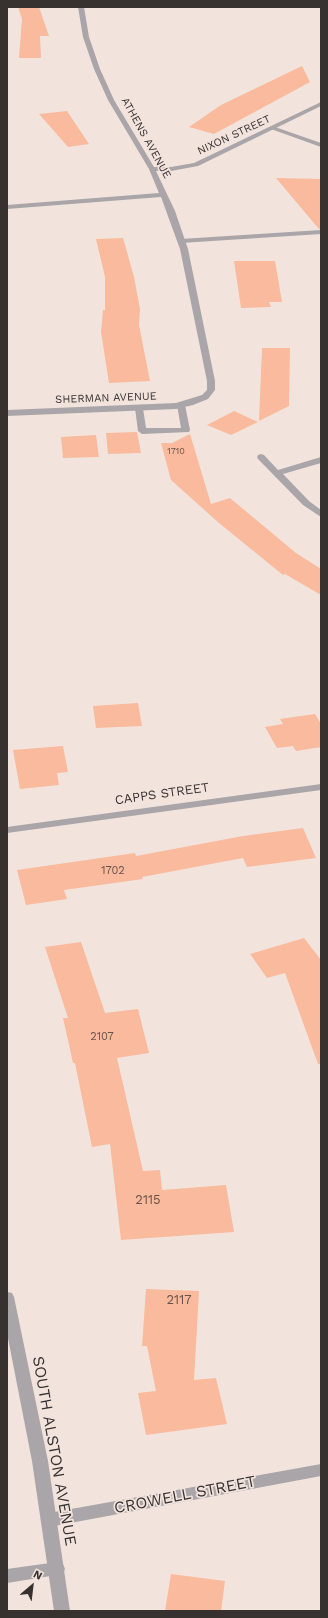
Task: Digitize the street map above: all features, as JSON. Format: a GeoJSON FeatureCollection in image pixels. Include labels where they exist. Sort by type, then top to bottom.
{"type":"FeatureCollection","features":[{"type":"Feature","properties":{"kind":"street","name":"ATHENS AVENUE"},"geometry":{"type":"LineString","coordinates":[[81,7],[86,37],[97,69],[111,100],[152,169],[164,195],[181,241],[211,381],[210,390],[205,397]]}},
{"type":"Feature","properties":{"kind":"street","name":"NIXON STREET"},"geometry":{"type":"LineString","coordinates":[[152,169],[171,169],[196,165],[321,104]]}},
{"type":"Feature","properties":{"kind":"street"},"geometry":{"type":"LineString","coordinates":[[274,128],[321,145]]}},
{"type":"Feature","properties":{"kind":"street"},"geometry":{"type":"LineString","coordinates":[[7,207],[164,195]]}},
{"type":"Feature","properties":{"kind":"street"},"geometry":{"type":"LineString","coordinates":[[181,241],[321,232]]}},
{"type":"Feature","properties":{"kind":"street","name":"SHERMAN AVENUE"},"geometry":{"type":"LineString","coordinates":[[7,413],[181,405],[205,397]]}},
{"type":"Feature","properties":{"kind":"street"},"geometry":{"type":"LineString","coordinates":[[139,408],[142,431],[186,430],[181,405]]}},
{"type":"Feature","properties":{"kind":"street"},"geometry":{"type":"LineString","coordinates":[[261,457],[306,503],[321,514]]}},
{"type":"Feature","properties":{"kind":"street"},"geometry":{"type":"LineString","coordinates":[[277,473],[321,460]]}},
{"type":"Feature","properties":{"kind":"street","name":"CAPPS STREET"},"geometry":{"type":"LineString","coordinates":[[7,830],[321,787]]}},
{"type":"Feature","properties":{"kind":"street","name":"SOUTH ALSTON AVENUE"},"geometry":{"type":"LineString","coordinates":[[7,1297],[40,1461],[62,1611]]}},
{"type":"Feature","properties":{"kind":"street","name":"CROWELL STREET"},"geometry":{"type":"LineString","coordinates":[[49,1520],[321,1470]]}},
{"type":"Feature","properties":{"kind":"street"},"geometry":{"type":"LineString","coordinates":[[7,1576],[57,1569]]}},
{"type":"Feature","properties":{"kind":"building"},"geometry":{"type":"Polygon","coordinates":[[[18,7],[39,7],[49,36],[40,36],[41,58],[19,58],[22,19],[18,7]]]}},
{"type":"Feature","properties":{"kind":"building"},"geometry":{"type":"Polygon","coordinates":[[[302,66],[310,82],[214,134],[189,127],[221,105],[302,66]]]}},
{"type":"Feature","properties":{"kind":"building"},"geometry":{"type":"Polygon","coordinates":[[[67,111],[89,144],[68,147],[39,114],[67,111]]]}},
{"type":"Feature","properties":{"kind":"building"},"geometry":{"type":"Polygon","coordinates":[[[276,178],[321,179],[321,229],[319,229],[276,178]]]}},
{"type":"Feature","properties":{"kind":"building"},"geometry":{"type":"Polygon","coordinates":[[[123,238],[134,277],[140,309],[139,325],[150,381],[109,383],[101,332],[103,310],[105,310],[105,277],[96,239],[123,238]]]}},
{"type":"Feature","properties":{"kind":"building"},"geometry":{"type":"Polygon","coordinates":[[[234,261],[275,261],[282,302],[269,302],[271,307],[241,308],[234,261]]]}},
{"type":"Feature","properties":{"kind":"building"},"geometry":{"type":"Polygon","coordinates":[[[262,348],[290,348],[289,406],[259,421],[262,348]]]}},
{"type":"Feature","properties":{"kind":"building"},"geometry":{"type":"Polygon","coordinates":[[[234,411],[258,422],[231,435],[207,425],[234,411]]]}},
{"type":"Feature","properties":{"kind":"building"},"geometry":{"type":"Polygon","coordinates":[[[137,432],[141,453],[108,454],[106,433],[137,432]]]}},
{"type":"Feature","properties":{"kind":"building"},"geometry":{"type":"Polygon","coordinates":[[[190,434],[211,504],[230,498],[296,553],[321,569],[321,595],[285,574],[283,575],[219,523],[171,480],[161,443],[172,443],[190,434]]]}},
{"type":"Feature","properties":{"kind":"building"},"geometry":{"type":"Polygon","coordinates":[[[96,435],[99,457],[63,458],[61,437],[96,435]]]}},
{"type":"Feature","properties":{"kind":"building"},"geometry":{"type":"Polygon","coordinates":[[[138,703],[142,726],[96,728],[93,706],[138,703]]]}},
{"type":"Feature","properties":{"kind":"building"},"geometry":{"type":"Polygon","coordinates":[[[315,714],[321,724],[321,747],[296,751],[293,746],[277,748],[265,727],[283,724],[280,719],[315,714]]]}},
{"type":"Feature","properties":{"kind":"building"},"geometry":{"type":"Polygon","coordinates":[[[63,746],[68,772],[57,773],[59,785],[20,789],[13,750],[63,746]]]}},
{"type":"Feature","properties":{"kind":"building"},"geometry":{"type":"Polygon","coordinates":[[[303,828],[316,858],[247,867],[243,858],[142,877],[143,879],[64,890],[67,899],[26,905],[17,870],[135,853],[136,856],[243,836],[303,828]]]}},
{"type":"Feature","properties":{"kind":"building"},"geometry":{"type":"Polygon","coordinates":[[[304,938],[321,960],[321,1064],[318,1064],[285,973],[267,978],[250,954],[304,938]]]}},
{"type":"Feature","properties":{"kind":"building"},"geometry":{"type":"Polygon","coordinates":[[[81,942],[105,1013],[138,1009],[149,1053],[117,1058],[143,1171],[160,1170],[162,1190],[226,1185],[234,1232],[121,1240],[110,1144],[92,1147],[75,1063],[73,1063],[63,1018],[68,1018],[45,947],[81,942]]]}},
{"type":"Feature","properties":{"kind":"building"},"geometry":{"type":"Polygon","coordinates":[[[146,1289],[199,1291],[194,1380],[216,1378],[227,1424],[146,1435],[138,1393],[156,1391],[147,1346],[142,1346],[146,1289]]]}},
{"type":"Feature","properties":{"kind":"building"},"geometry":{"type":"Polygon","coordinates":[[[171,1574],[225,1581],[221,1611],[165,1611],[171,1574]]]}}]}
